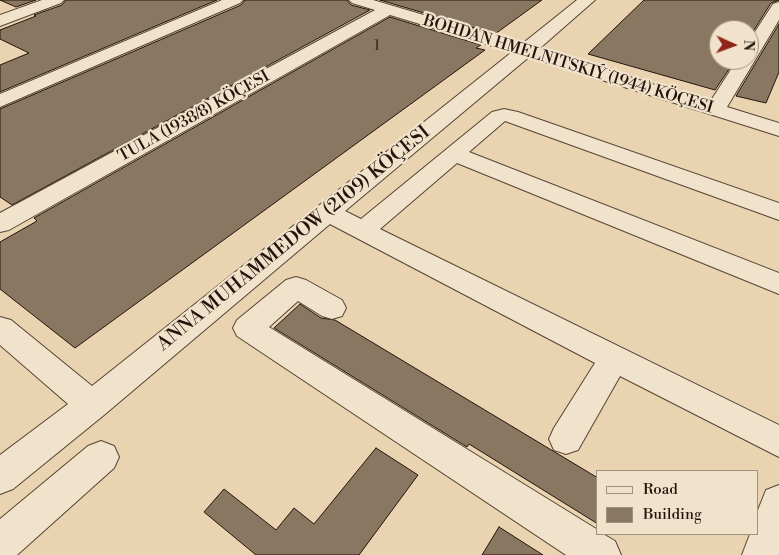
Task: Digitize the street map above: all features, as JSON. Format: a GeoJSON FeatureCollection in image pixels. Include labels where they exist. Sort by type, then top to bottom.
{"type":"FeatureCollection","features":[{"type":"Feature","properties":{"kind":"street"},"geometry":{"type":"LineString","coordinates":[[0,21],[56,0]]}},
{"type":"Feature","properties":{"kind":"street"},"geometry":{"type":"LineString","coordinates":[[0,101],[235,0]]}},
{"type":"Feature","properties":{"kind":"street","name":"BOHDAN HMELNITSKIÝ (1944) KÖÇESI"},"geometry":{"type":"LineString","coordinates":[[357,0],[525,50],[779,130]]}},
{"type":"Feature","properties":{"kind":"street","name":"ANNA MUHAMMEDOW (2109) KÖÇESI"},"geometry":{"type":"LineString","coordinates":[[0,477],[92,405],[587,0]]}},
{"type":"Feature","properties":{"kind":"street"},"geometry":{"type":"LineString","coordinates":[[759,39],[779,7]]}},
{"type":"Feature","properties":{"kind":"street","name":"TULA (1938/8) KÖÇESI"},"geometry":{"type":"LineString","coordinates":[[0,224],[389,9]]}},
{"type":"Feature","properties":{"kind":"street"},"geometry":{"type":"LineString","coordinates":[[715,110],[740,70]]}},
{"type":"Feature","properties":{"kind":"street"},"geometry":{"type":"LineString","coordinates":[[363,230],[499,116],[511,116],[779,212]]}},
{"type":"Feature","properties":{"kind":"street"},"geometry":{"type":"LineString","coordinates":[[454,154],[779,284]]}},
{"type":"Feature","properties":{"kind":"street"},"geometry":{"type":"LineString","coordinates":[[327,212],[779,442]]}},
{"type":"Feature","properties":{"kind":"street"},"geometry":{"type":"LineString","coordinates":[[332,308],[296,287],[248,328],[601,555]]}},
{"type":"Feature","properties":{"kind":"street"},"geometry":{"type":"LineString","coordinates":[[0,328],[92,405]]}},
{"type":"Feature","properties":{"kind":"street"},"geometry":{"type":"LineString","coordinates":[[566,439],[614,358]]}},
{"type":"Feature","properties":{"kind":"street"},"geometry":{"type":"LineString","coordinates":[[0,544],[101,456]]}},
{"type":"Feature","properties":{"kind":"street"},"geometry":{"type":"LineString","coordinates":[[762,555],[779,503]]}},
{"type":"Feature","properties":{"kind":"building"},"geometry":{"type":"Polygon","coordinates":[[[0,0],[36,0],[16,7],[0,0]]]}},
{"type":"Feature","properties":{"kind":"building"},"geometry":{"type":"Polygon","coordinates":[[[66,0],[217,0],[0,92],[0,65],[29,53],[0,39],[0,30],[62,5],[66,0]]]}},
{"type":"Feature","properties":{"kind":"building"},"geometry":{"type":"Polygon","coordinates":[[[245,0],[347,0],[351,5],[370,10],[12,205],[0,197],[0,109],[241,5],[245,0]]]}},
{"type":"Feature","properties":{"kind":"building"},"geometry":{"type":"Polygon","coordinates":[[[380,0],[542,0],[495,34],[380,0]]]}},
{"type":"Feature","properties":{"kind":"building"},"geometry":{"type":"Polygon","coordinates":[[[644,0],[779,0],[771,3],[759,22],[759,20],[709,20],[709,70],[728,70],[715,90],[588,54],[644,0]]]}},
{"type":"Feature","properties":{"kind":"building"},"geometry":{"type":"Polygon","coordinates":[[[390,17],[481,45],[476,48],[485,50],[75,348],[0,289],[0,242],[37,221],[34,218],[390,17]]]}},
{"type":"Feature","properties":{"kind":"building"},"geometry":{"type":"Polygon","coordinates":[[[779,24],[779,72],[766,103],[736,96],[752,70],[759,70],[759,57],[779,24]]]}},
{"type":"Feature","properties":{"kind":"building"},"geometry":{"type":"Polygon","coordinates":[[[300,304],[321,318],[335,320],[596,477],[596,523],[469,444],[467,447],[274,328],[300,304]]]}},
{"type":"Feature","properties":{"kind":"building"},"geometry":{"type":"Polygon","coordinates":[[[376,448],[418,475],[359,555],[256,555],[204,512],[224,489],[276,530],[294,508],[314,524],[376,448]]]}},
{"type":"Feature","properties":{"kind":"building"},"geometry":{"type":"Polygon","coordinates":[[[499,527],[543,555],[482,555],[499,527]]]}}]}
